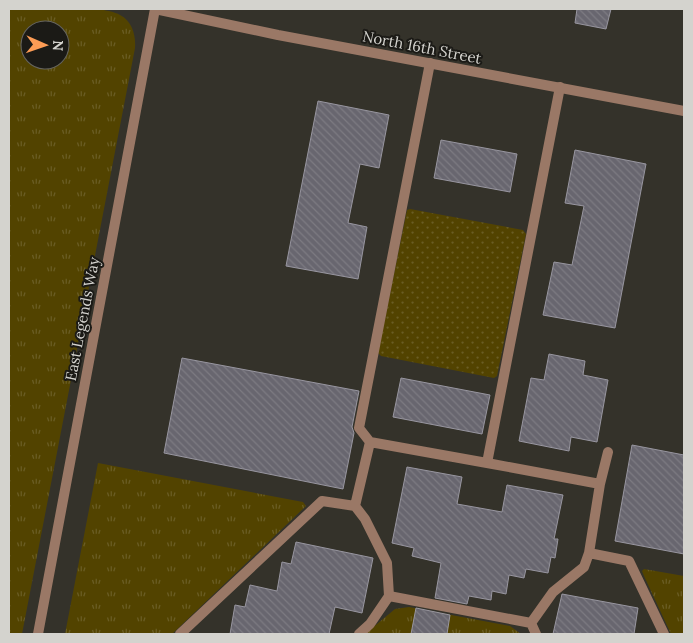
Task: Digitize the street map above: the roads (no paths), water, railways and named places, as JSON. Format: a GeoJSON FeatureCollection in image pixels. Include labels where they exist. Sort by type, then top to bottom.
{"type":"FeatureCollection","features":[{"type":"Feature","properties":{"kind":"street","name":"North 16th Street"},"geometry":{"type":"LineString","coordinates":[[155,9],[278,35],[684,111]]}},
{"type":"Feature","properties":{"kind":"street","name":"East Legends Way"},"geometry":{"type":"LineString","coordinates":[[38,634],[155,9]]}},
{"type":"Feature","properties":{"kind":"street"},"geometry":{"type":"LineString","coordinates":[[430,63],[370,359],[359,428],[370,442],[600,484]]}},
{"type":"Feature","properties":{"kind":"street"},"geometry":{"type":"LineString","coordinates":[[487,463],[560,88]]}},
{"type":"Feature","properties":{"kind":"street"},"geometry":{"type":"LineString","coordinates":[[356,506],[370,442]]}},
{"type":"Feature","properties":{"kind":"street"},"geometry":{"type":"LineString","coordinates":[[531,623],[553,592],[584,567],[589,553],[600,484],[608,452]]}},
{"type":"Feature","properties":{"kind":"street"},"geometry":{"type":"LineString","coordinates":[[180,634],[322,501],[356,506],[365,519],[387,563],[389,596],[371,629],[359,634]]}},
{"type":"Feature","properties":{"kind":"street"},"geometry":{"type":"LineString","coordinates":[[589,553],[629,561],[664,634]]}},
{"type":"Feature","properties":{"kind":"street"},"geometry":{"type":"LineString","coordinates":[[389,596],[531,623]]}},
{"type":"Feature","properties":{"kind":"street"},"geometry":{"type":"LineString","coordinates":[[531,623],[536,634]]}}]}
